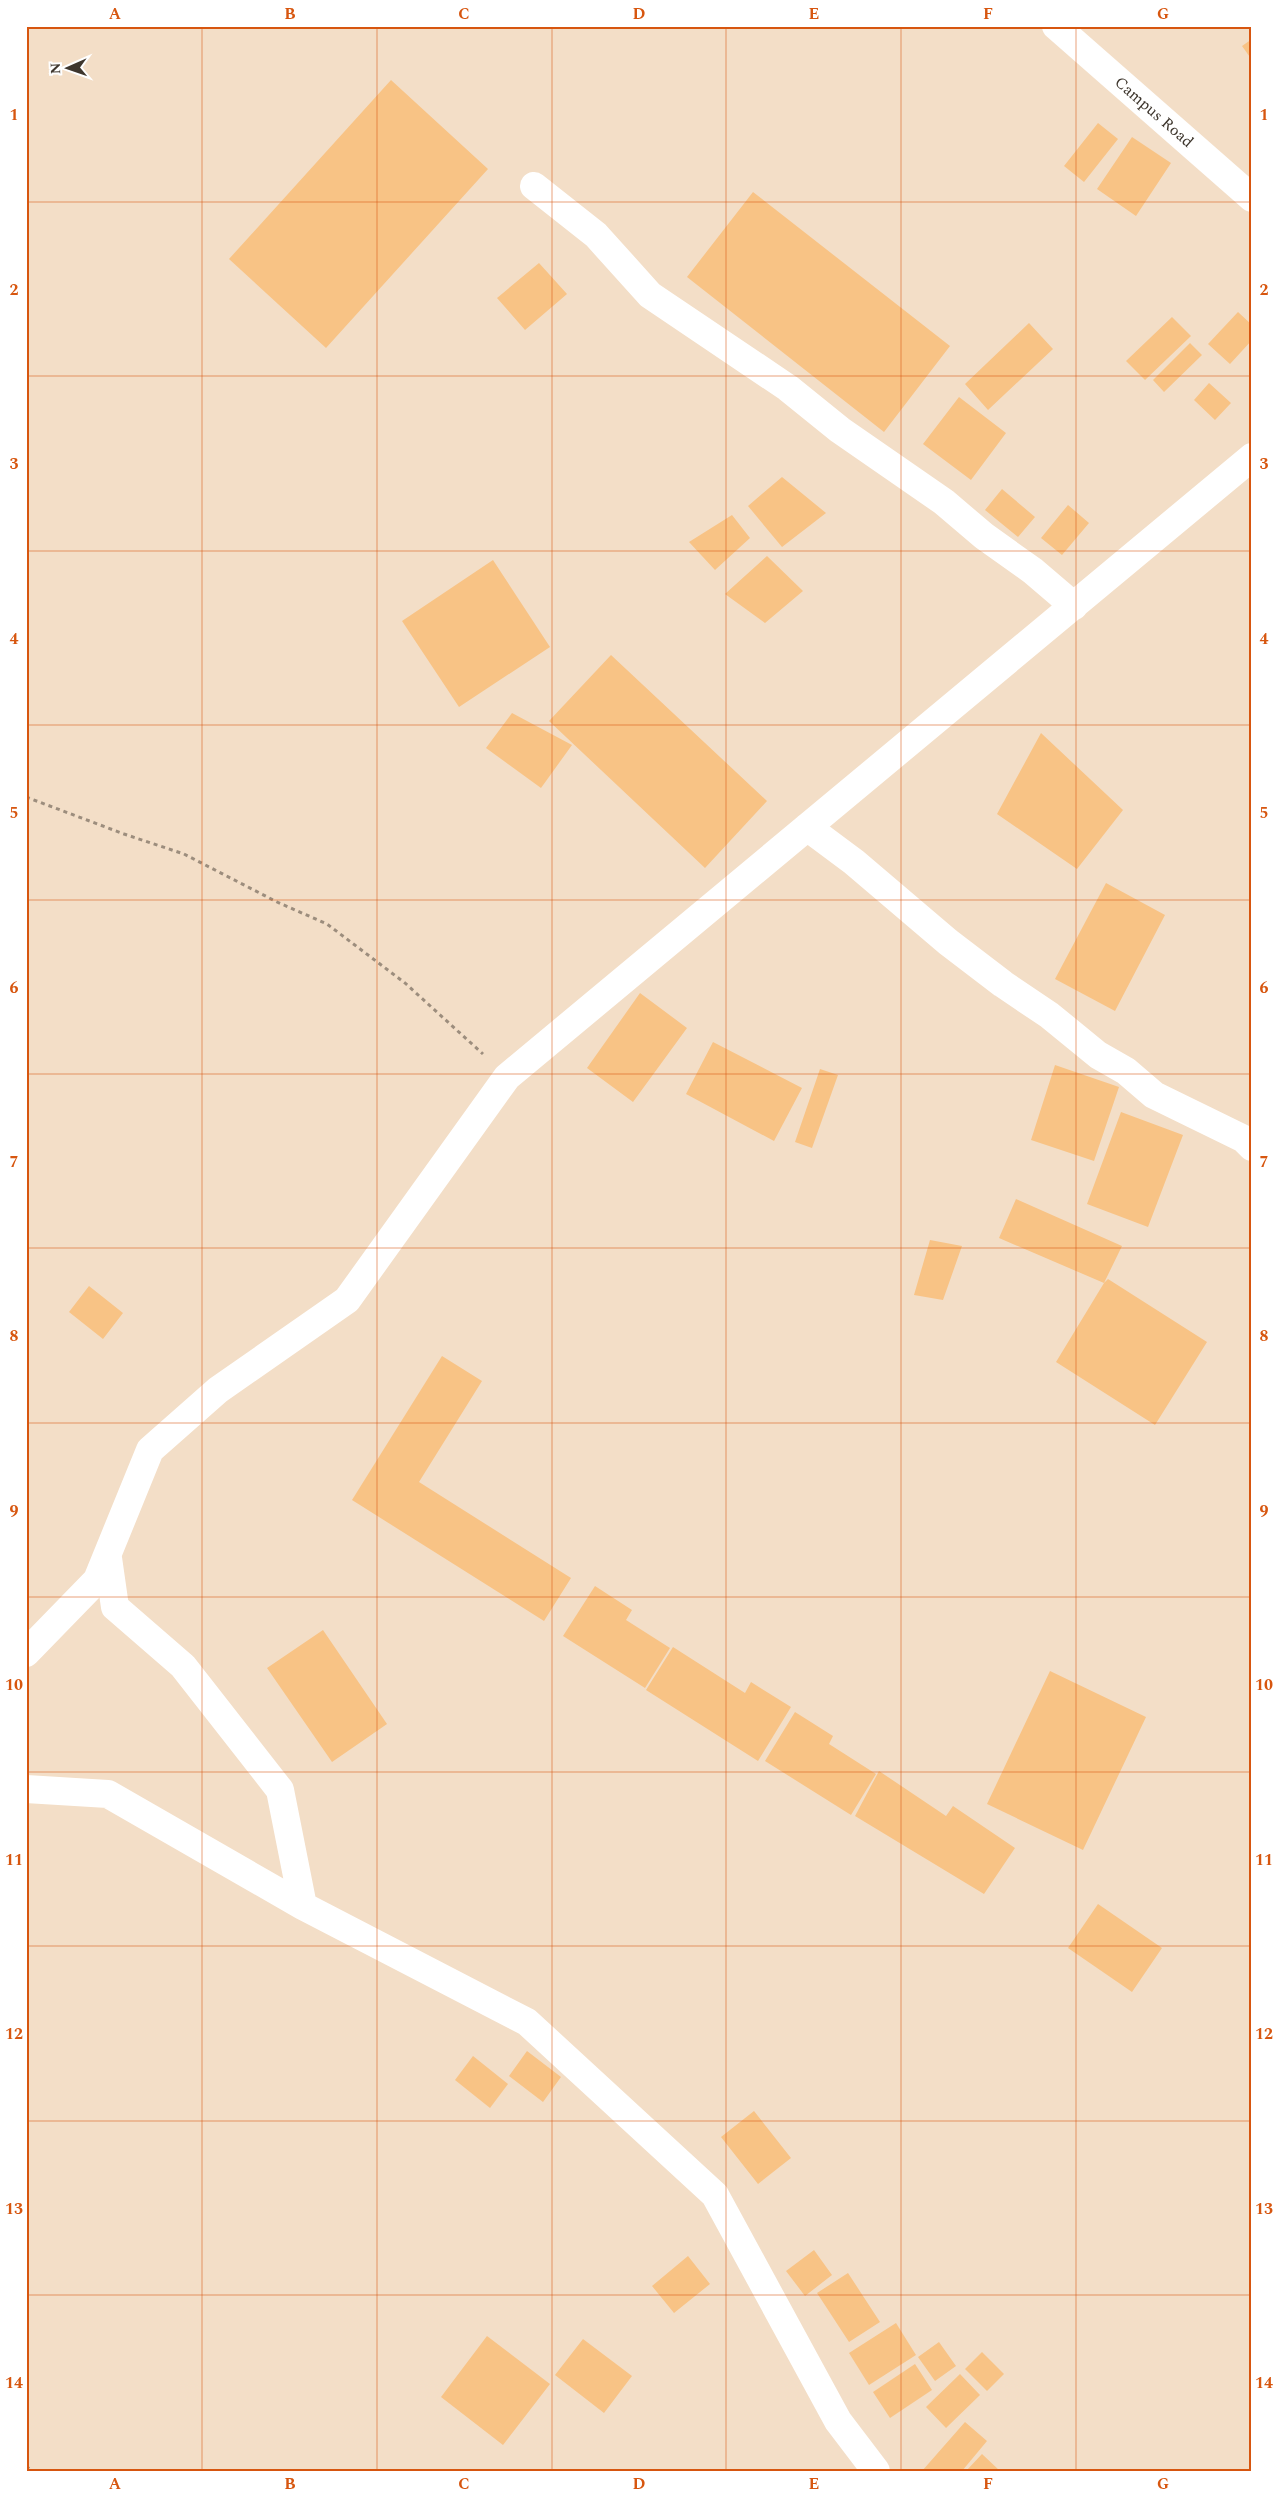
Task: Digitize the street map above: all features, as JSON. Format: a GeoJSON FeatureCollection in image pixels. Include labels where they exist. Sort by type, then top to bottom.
{"type":"FeatureCollection","features":[{"type":"Feature","properties":{"kind":"street","name":"Campus Road"},"geometry":{"type":"LineString","coordinates":[[1056,26],[1252,198]]}},
{"type":"Feature","properties":{"kind":"street"},"geometry":{"type":"LineString","coordinates":[[534,186],[596,235],[650,295],[788,388],[840,430],[881,456],[944,502],[984,536],[1033,570],[1074,606]]}},
{"type":"Feature","properties":{"kind":"street"},"geometry":{"type":"LineString","coordinates":[[26,1653],[97,1580],[108,1558],[150,1450],[218,1390],[347,1300],[507,1077],[1252,456]]}},
{"type":"Feature","properties":{"kind":"street"},"geometry":{"type":"LineString","coordinates":[[807,827],[854,862],[948,942],[1003,984],[1049,1015],[1098,1055],[1126,1071],[1154,1095],[1244,1139],[1252,1147]]}},
{"type":"Feature","properties":{"kind":"street"},"geometry":{"type":"LineString","coordinates":[[108,1558],[115,1607],[183,1666],[280,1790],[303,1906]]}},
{"type":"Feature","properties":{"kind":"street"},"geometry":{"type":"LineString","coordinates":[[26,1789],[108,1794],[303,1906],[527,2022],[715,2195],[838,2420],[876,2471]]}},
{"type":"Feature","properties":{"kind":"path"},"geometry":{"type":"LineString","coordinates":[[26,797],[124,834],[184,854],[277,902],[327,924],[405,983],[507,1077]]}},
{"type":"Feature","properties":{"kind":"path"},"geometry":{"type":"LineString","coordinates":[[26,2466],[32,2471]]}},
{"type":"Feature","properties":{"kind":"building"},"geometry":{"type":"Polygon","coordinates":[[[1252,39],[1252,60],[1242,46],[1252,39]]]}},
{"type":"Feature","properties":{"kind":"building"},"geometry":{"type":"Polygon","coordinates":[[[391,80],[488,169],[326,348],[229,259],[391,80]]]}},
{"type":"Feature","properties":{"kind":"building"},"geometry":{"type":"Polygon","coordinates":[[[1098,123],[1118,139],[1084,182],[1064,166],[1098,123]]]}},
{"type":"Feature","properties":{"kind":"building"},"geometry":{"type":"Polygon","coordinates":[[[1132,137],[1171,163],[1136,216],[1097,189],[1132,137]]]}},
{"type":"Feature","properties":{"kind":"building"},"geometry":{"type":"Polygon","coordinates":[[[753,192],[950,346],[884,432],[687,277],[753,192]]]}},
{"type":"Feature","properties":{"kind":"building"},"geometry":{"type":"Polygon","coordinates":[[[539,263],[567,294],[525,330],[497,298],[539,263]]]}},
{"type":"Feature","properties":{"kind":"building"},"geometry":{"type":"Polygon","coordinates":[[[1238,312],[1252,325],[1252,340],[1230,364],[1208,344],[1238,312]]]}},
{"type":"Feature","properties":{"kind":"building"},"geometry":{"type":"Polygon","coordinates":[[[1172,317],[1191,336],[1145,380],[1126,361],[1172,317]]]}},
{"type":"Feature","properties":{"kind":"building"},"geometry":{"type":"Polygon","coordinates":[[[1029,323],[1053,349],[988,410],[965,384],[1029,323]]]}},
{"type":"Feature","properties":{"kind":"building"},"geometry":{"type":"Polygon","coordinates":[[[1190,343],[1202,355],[1164,392],[1153,380],[1190,343]]]}},
{"type":"Feature","properties":{"kind":"building"},"geometry":{"type":"Polygon","coordinates":[[[1209,383],[1231,403],[1215,420],[1194,400],[1209,383]]]}},
{"type":"Feature","properties":{"kind":"building"},"geometry":{"type":"Polygon","coordinates":[[[959,397],[1006,433],[971,480],[923,444],[959,397]]]}},
{"type":"Feature","properties":{"kind":"building"},"geometry":{"type":"Polygon","coordinates":[[[782,477],[826,513],[782,547],[748,506],[782,477]]]}},
{"type":"Feature","properties":{"kind":"building"},"geometry":{"type":"Polygon","coordinates":[[[1002,489],[1035,517],[1018,537],[985,510],[1002,489]]]}},
{"type":"Feature","properties":{"kind":"building"},"geometry":{"type":"Polygon","coordinates":[[[1068,505],[1089,523],[1062,555],[1041,538],[1068,505]]]}},
{"type":"Feature","properties":{"kind":"building"},"geometry":{"type":"Polygon","coordinates":[[[732,515],[750,538],[715,570],[689,542],[732,515]]]}},
{"type":"Feature","properties":{"kind":"building"},"geometry":{"type":"Polygon","coordinates":[[[767,556],[803,591],[765,623],[725,594],[767,556]]]}},
{"type":"Feature","properties":{"kind":"building"},"geometry":{"type":"Polygon","coordinates":[[[493,560],[550,647],[459,707],[402,621],[493,560]]]}},
{"type":"Feature","properties":{"kind":"building"},"geometry":{"type":"Polygon","coordinates":[[[611,655],[767,801],[705,868],[549,721],[611,655]]]}},
{"type":"Feature","properties":{"kind":"building"},"geometry":{"type":"Polygon","coordinates":[[[512,713],[572,745],[541,788],[486,748],[512,713]]]}},
{"type":"Feature","properties":{"kind":"building"},"geometry":{"type":"Polygon","coordinates":[[[1041,733],[1123,810],[1077,869],[997,814],[1041,733]]]}},
{"type":"Feature","properties":{"kind":"building"},"geometry":{"type":"Polygon","coordinates":[[[1106,883],[1165,915],[1115,1011],[1055,979],[1106,883]]]}},
{"type":"Feature","properties":{"kind":"building"},"geometry":{"type":"Polygon","coordinates":[[[640,993],[687,1028],[633,1102],[587,1068],[640,993]]]}},
{"type":"Feature","properties":{"kind":"building"},"geometry":{"type":"Polygon","coordinates":[[[713,1042],[802,1088],[774,1141],[686,1094],[713,1042]]]}},
{"type":"Feature","properties":{"kind":"building"},"geometry":{"type":"Polygon","coordinates":[[[1055,1065],[1119,1087],[1094,1161],[1031,1140],[1055,1065]]]}},
{"type":"Feature","properties":{"kind":"building"},"geometry":{"type":"Polygon","coordinates":[[[820,1069],[838,1075],[812,1148],[795,1142],[820,1069]]]}},
{"type":"Feature","properties":{"kind":"building"},"geometry":{"type":"Polygon","coordinates":[[[1121,1112],[1183,1135],[1148,1227],[1087,1204],[1121,1112]]]}},
{"type":"Feature","properties":{"kind":"building"},"geometry":{"type":"Polygon","coordinates":[[[1016,1199],[1122,1246],[1104,1283],[999,1238],[1016,1199]]]}},
{"type":"Feature","properties":{"kind":"building"},"geometry":{"type":"Polygon","coordinates":[[[930,1240],[962,1246],[943,1300],[914,1295],[930,1240]]]}},
{"type":"Feature","properties":{"kind":"building"},"geometry":{"type":"Polygon","coordinates":[[[1108,1279],[1207,1342],[1155,1425],[1056,1362],[1108,1279]]]}},
{"type":"Feature","properties":{"kind":"building"},"geometry":{"type":"Polygon","coordinates":[[[89,1286],[123,1313],[103,1339],[69,1312],[89,1286]]]}},
{"type":"Feature","properties":{"kind":"building"},"geometry":{"type":"Polygon","coordinates":[[[442,1356],[482,1381],[419,1482],[571,1578],[544,1621],[352,1500],[442,1356]]]}},
{"type":"Feature","properties":{"kind":"building"},"geometry":{"type":"Polygon","coordinates":[[[595,1586],[632,1610],[626,1620],[670,1648],[645,1688],[563,1636],[595,1586]]]}},
{"type":"Feature","properties":{"kind":"building"},"geometry":{"type":"Polygon","coordinates":[[[323,1630],[387,1724],[332,1762],[267,1668],[323,1630]]]}},
{"type":"Feature","properties":{"kind":"building"},"geometry":{"type":"Polygon","coordinates":[[[673,1647],[745,1693],[751,1682],[791,1707],[758,1761],[646,1690],[673,1647]]]}},
{"type":"Feature","properties":{"kind":"building"},"geometry":{"type":"Polygon","coordinates":[[[1050,1671],[1146,1717],[1083,1850],[987,1804],[1050,1671]]]}},
{"type":"Feature","properties":{"kind":"building"},"geometry":{"type":"Polygon","coordinates":[[[795,1712],[833,1736],[829,1744],[876,1774],[851,1815],[765,1761],[795,1712]]]}},
{"type":"Feature","properties":{"kind":"building"},"geometry":{"type":"Polygon","coordinates":[[[879,1771],[946,1816],[953,1806],[1015,1848],[984,1894],[855,1816],[879,1771]]]}},
{"type":"Feature","properties":{"kind":"building"},"geometry":{"type":"Polygon","coordinates":[[[1098,1904],[1162,1948],[1132,1992],[1068,1948],[1098,1904]]]}},
{"type":"Feature","properties":{"kind":"building"},"geometry":{"type":"Polygon","coordinates":[[[527,2051],[561,2077],[543,2102],[509,2076],[527,2051]]]}},
{"type":"Feature","properties":{"kind":"building"},"geometry":{"type":"Polygon","coordinates":[[[473,2056],[508,2084],[490,2108],[455,2080],[473,2056]]]}},
{"type":"Feature","properties":{"kind":"building"},"geometry":{"type":"Polygon","coordinates":[[[754,2111],[791,2158],[758,2184],[721,2137],[754,2111]]]}},
{"type":"Feature","properties":{"kind":"building"},"geometry":{"type":"Polygon","coordinates":[[[814,2250],[832,2275],[805,2296],[786,2271],[814,2250]]]}},
{"type":"Feature","properties":{"kind":"building"},"geometry":{"type":"Polygon","coordinates":[[[688,2256],[710,2284],[674,2313],[652,2286],[688,2256]]]}},
{"type":"Feature","properties":{"kind":"building"},"geometry":{"type":"Polygon","coordinates":[[[848,2273],[880,2322],[849,2342],[817,2293],[848,2273]]]}},
{"type":"Feature","properties":{"kind":"building"},"geometry":{"type":"Polygon","coordinates":[[[896,2323],[916,2355],[869,2385],[849,2353],[896,2323]]]}},
{"type":"Feature","properties":{"kind":"building"},"geometry":{"type":"Polygon","coordinates":[[[487,2336],[550,2384],[503,2445],[441,2397],[487,2336]]]}},
{"type":"Feature","properties":{"kind":"building"},"geometry":{"type":"Polygon","coordinates":[[[583,2339],[632,2376],[604,2413],[555,2375],[583,2339]]]}},
{"type":"Feature","properties":{"kind":"building"},"geometry":{"type":"Polygon","coordinates":[[[939,2342],[956,2366],[935,2381],[918,2357],[939,2342]]]}},
{"type":"Feature","properties":{"kind":"building"},"geometry":{"type":"Polygon","coordinates":[[[982,2352],[1004,2374],[987,2391],[965,2369],[982,2352]]]}},
{"type":"Feature","properties":{"kind":"building"},"geometry":{"type":"Polygon","coordinates":[[[915,2364],[932,2390],[890,2418],[873,2392],[915,2364]]]}},
{"type":"Feature","properties":{"kind":"building"},"geometry":{"type":"Polygon","coordinates":[[[960,2374],[980,2395],[946,2428],[926,2407],[960,2374]]]}},
{"type":"Feature","properties":{"kind":"building"},"geometry":{"type":"Polygon","coordinates":[[[965,2422],[987,2441],[962,2471],[922,2471],[965,2422]]]}},
{"type":"Feature","properties":{"kind":"building"},"geometry":{"type":"Polygon","coordinates":[[[982,2454],[1000,2471],[966,2471],[982,2454]]]}}]}
